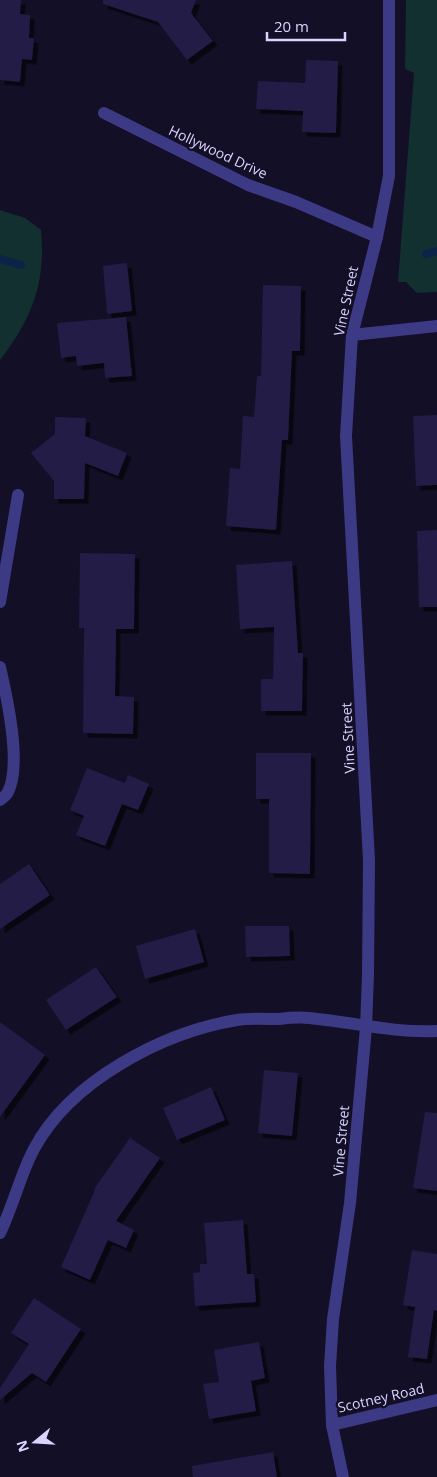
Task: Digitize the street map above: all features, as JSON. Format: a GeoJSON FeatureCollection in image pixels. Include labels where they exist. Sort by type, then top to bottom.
{"type":"FeatureCollection","features":[{"type":"Feature","properties":{"kind":"street","name":"Vine Street"},"geometry":{"type":"LineString","coordinates":[[344,1477],[332,1425],[330,1366],[333,1320],[350,1203],[366,1028],[368,860],[346,436],[352,335],[377,237],[389,176],[389,0]]}},
{"type":"Feature","properties":{"kind":"street","name":"Hollywood Drive"},"geometry":{"type":"LineString","coordinates":[[104,113],[248,185],[296,202],[377,237]]}},
{"type":"Feature","properties":{"kind":"street"},"geometry":{"type":"LineString","coordinates":[[352,335],[437,326]]}},
{"type":"Feature","properties":{"kind":"street"},"geometry":{"type":"LineString","coordinates":[[0,602],[18,495]]}},
{"type":"Feature","properties":{"kind":"street"},"geometry":{"type":"LineString","coordinates":[[0,667],[9,709],[14,763],[8,792],[0,800]]}},
{"type":"Feature","properties":{"kind":"street"},"geometry":{"type":"LineString","coordinates":[[0,1233],[34,1148],[54,1120],[80,1091],[128,1060],[183,1034],[237,1020],[308,1018],[366,1028],[412,1032],[437,1031]]}},
{"type":"Feature","properties":{"kind":"street","name":"Scotney Road"},"geometry":{"type":"LineString","coordinates":[[332,1425],[437,1400]]}},
{"type":"Feature","properties":{"kind":"green space"},"geometry":{"type":"Polygon","coordinates":[[[406,0],[437,0],[437,292],[417,293],[406,282],[398,282],[414,73],[405,69],[406,0]]]}},
{"type":"Feature","properties":{"kind":"green space"},"geometry":{"type":"Polygon","coordinates":[[[0,210],[25,218],[41,230],[42,249],[39,283],[34,299],[21,329],[0,360],[0,210]]]}},
{"type":"Feature","properties":{"kind":"building"},"geometry":{"type":"Polygon","coordinates":[[[0,0],[21,0],[20,14],[30,15],[29,38],[34,38],[32,60],[22,59],[20,82],[0,80],[0,0]]]}},
{"type":"Feature","properties":{"kind":"building"},"geometry":{"type":"Polygon","coordinates":[[[103,0],[196,0],[191,13],[213,41],[187,60],[158,22],[103,4],[103,0]]]}},
{"type":"Feature","properties":{"kind":"building"},"geometry":{"type":"Polygon","coordinates":[[[306,60],[338,61],[336,133],[302,132],[303,111],[256,109],[258,81],[305,83],[306,60]]]}},
{"type":"Feature","properties":{"kind":"building"},"geometry":{"type":"Polygon","coordinates":[[[127,263],[132,311],[107,314],[103,266],[127,263]]]}},
{"type":"Feature","properties":{"kind":"building"},"geometry":{"type":"Polygon","coordinates":[[[263,285],[301,286],[300,351],[292,351],[288,440],[282,440],[276,530],[226,526],[230,468],[240,469],[243,416],[254,417],[257,376],[261,376],[263,285]]]}},
{"type":"Feature","properties":{"kind":"building"},"geometry":{"type":"Polygon","coordinates":[[[126,317],[132,376],[105,378],[104,363],[77,366],[76,356],[61,358],[57,323],[126,317]]]}},
{"type":"Feature","properties":{"kind":"building"},"geometry":{"type":"Polygon","coordinates":[[[437,415],[437,485],[416,486],[413,416],[437,415]]]}},
{"type":"Feature","properties":{"kind":"building"},"geometry":{"type":"Polygon","coordinates":[[[55,417],[86,418],[85,436],[127,453],[118,476],[85,463],[84,499],[54,499],[54,481],[31,453],[55,434],[55,417]]]}},
{"type":"Feature","properties":{"kind":"building"},"geometry":{"type":"Polygon","coordinates":[[[437,530],[437,607],[419,607],[417,531],[437,530]]]}},
{"type":"Feature","properties":{"kind":"building"},"geometry":{"type":"Polygon","coordinates":[[[80,553],[135,554],[134,629],[116,629],[115,696],[134,697],[133,734],[83,733],[84,628],[79,628],[80,553]]]}},
{"type":"Feature","properties":{"kind":"building"},"geometry":{"type":"Polygon","coordinates":[[[292,561],[298,653],[303,653],[302,711],[261,711],[261,679],[273,679],[274,627],[240,629],[236,565],[292,561]]]}},
{"type":"Feature","properties":{"kind":"building"},"geometry":{"type":"Polygon","coordinates":[[[256,753],[311,753],[310,874],[269,873],[269,799],[256,799],[256,753]]]}},
{"type":"Feature","properties":{"kind":"building"},"geometry":{"type":"Polygon","coordinates":[[[87,768],[125,783],[128,775],[149,784],[138,810],[122,804],[105,846],[76,835],[84,816],[70,810],[87,768]]]}},
{"type":"Feature","properties":{"kind":"building"},"geometry":{"type":"Polygon","coordinates":[[[29,864],[50,895],[0,929],[0,884],[29,864]]]}},
{"type":"Feature","properties":{"kind":"building"},"geometry":{"type":"Polygon","coordinates":[[[245,926],[289,926],[290,956],[246,957],[245,926]]]}},
{"type":"Feature","properties":{"kind":"building"},"geometry":{"type":"Polygon","coordinates":[[[195,929],[204,962],[145,979],[136,946],[195,929]]]}},
{"type":"Feature","properties":{"kind":"building"},"geometry":{"type":"Polygon","coordinates":[[[96,967],[117,997],[66,1030],[46,1000],[96,967]]]}},
{"type":"Feature","properties":{"kind":"building"},"geometry":{"type":"Polygon","coordinates":[[[0,1022],[45,1055],[0,1117],[0,1022]]]}},
{"type":"Feature","properties":{"kind":"building"},"geometry":{"type":"Polygon","coordinates":[[[264,1070],[298,1073],[292,1136],[258,1133],[264,1070]]]}},
{"type":"Feature","properties":{"kind":"building"},"geometry":{"type":"Polygon","coordinates":[[[211,1087],[225,1120],[177,1140],[163,1108],[211,1087]]]}},
{"type":"Feature","properties":{"kind":"building"},"geometry":{"type":"Polygon","coordinates":[[[425,1112],[437,1113],[437,1191],[413,1188],[425,1112]]]}},
{"type":"Feature","properties":{"kind":"building"},"geometry":{"type":"Polygon","coordinates":[[[130,1138],[160,1158],[116,1221],[134,1230],[126,1248],[108,1240],[90,1280],[61,1267],[94,1189],[130,1138]]]}},
{"type":"Feature","properties":{"kind":"building"},"geometry":{"type":"Polygon","coordinates":[[[243,1220],[247,1274],[254,1274],[256,1302],[195,1306],[193,1273],[200,1272],[200,1264],[207,1264],[204,1223],[243,1220]]]}},
{"type":"Feature","properties":{"kind":"building"},"geometry":{"type":"Polygon","coordinates":[[[412,1250],[437,1254],[437,1311],[434,1310],[427,1359],[408,1357],[415,1307],[403,1305],[412,1250]]]}},
{"type":"Feature","properties":{"kind":"building"},"geometry":{"type":"Polygon","coordinates":[[[34,1298],[81,1329],[46,1382],[32,1373],[0,1400],[0,1388],[29,1344],[11,1333],[34,1298]]]}},
{"type":"Feature","properties":{"kind":"building"},"geometry":{"type":"Polygon","coordinates":[[[259,1342],[265,1378],[251,1381],[256,1411],[209,1419],[203,1384],[219,1382],[214,1350],[259,1342]]]}},
{"type":"Feature","properties":{"kind":"building"},"geometry":{"type":"Polygon","coordinates":[[[273,1452],[277,1477],[193,1477],[192,1466],[273,1452]]]}},
{"type":"Feature","properties":{"kind":"waterway"},"geometry":{"type":"LineString","coordinates":[[426,254],[437,251]]}},
{"type":"Feature","properties":{"kind":"waterway"},"geometry":{"type":"LineString","coordinates":[[0,259],[21,265]]}}]}
